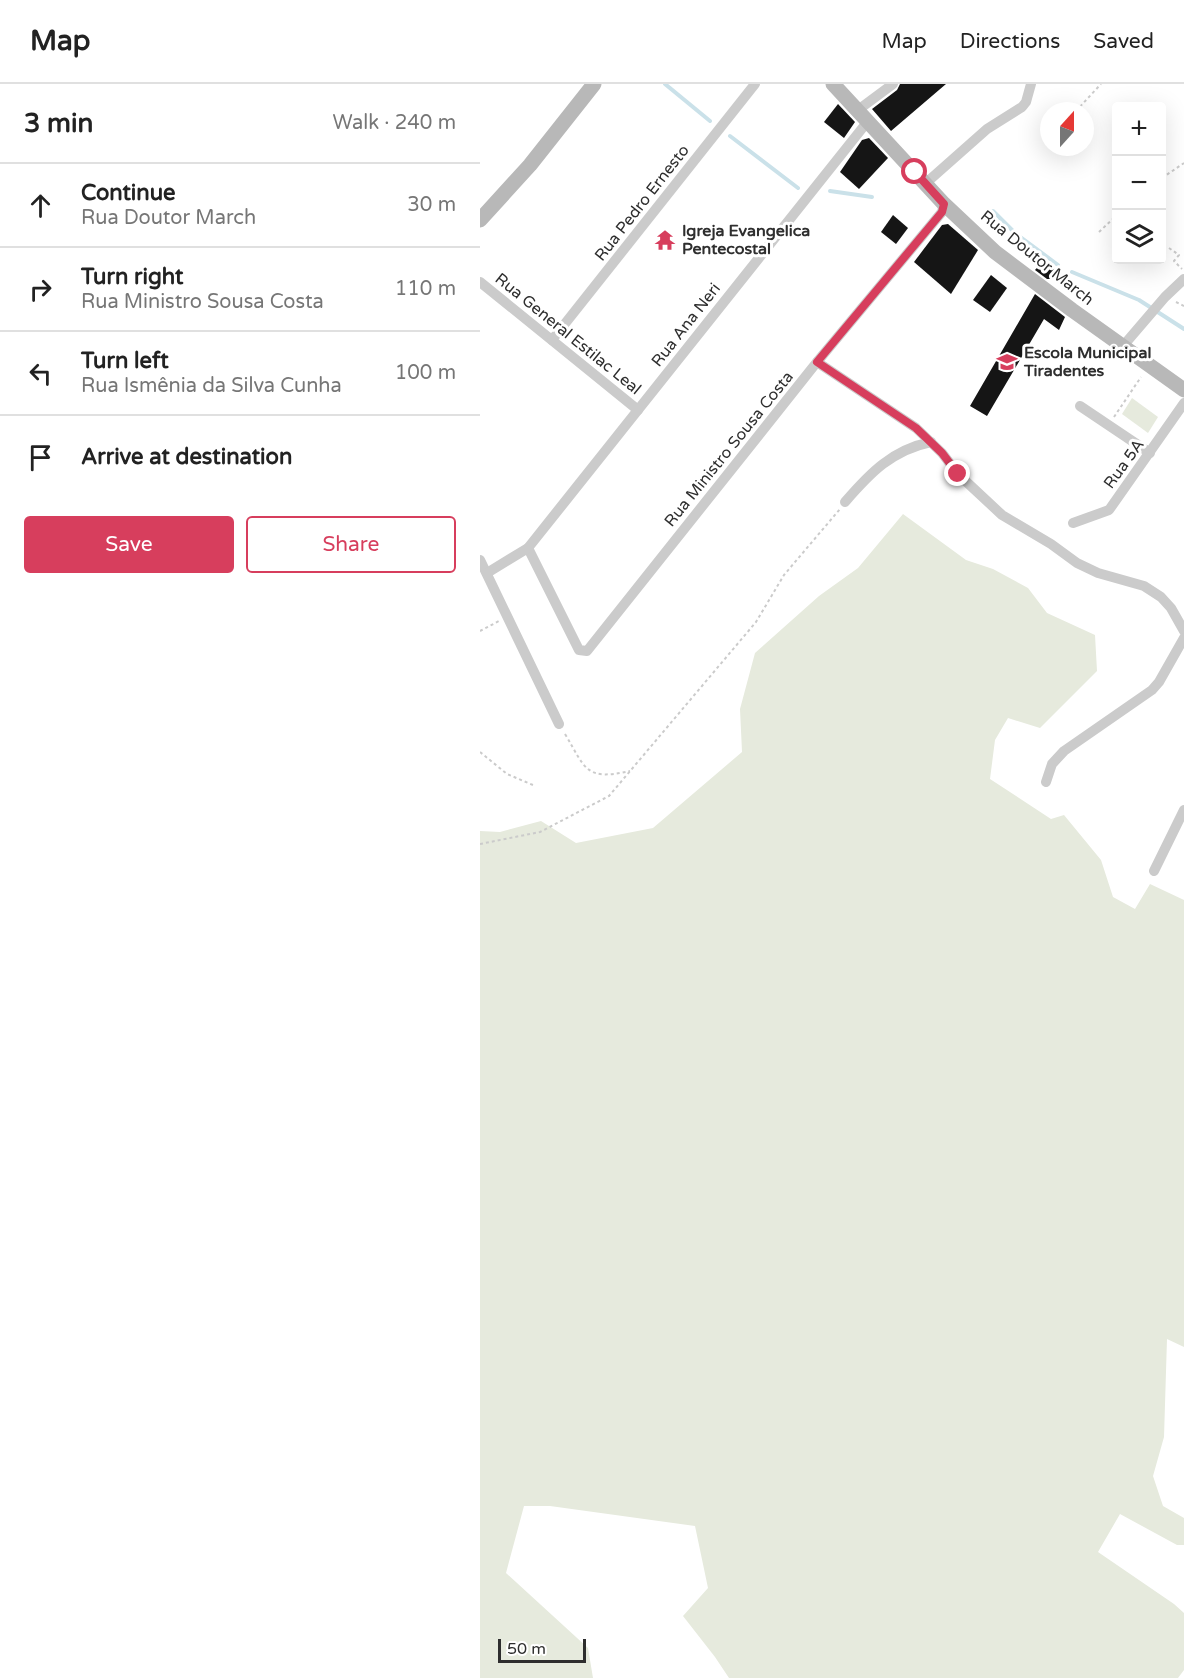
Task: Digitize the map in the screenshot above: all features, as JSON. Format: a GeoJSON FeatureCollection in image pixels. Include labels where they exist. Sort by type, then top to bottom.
{"type":"FeatureCollection","features":[{"type":"Feature","properties":{"kind":"main road"},"geometry":{"type":"LineString","coordinates":[[480,220],[530,165],[594,84]]}},
{"type":"Feature","properties":{"kind":"main road","name":"Rua Doutor March"},"geometry":{"type":"LineString","coordinates":[[833,84],[944,204],[1021,273],[1184,390]]}},
{"type":"Feature","properties":{"kind":"street","name":"Rua Pedro Ernesto"},"geometry":{"type":"LineString","coordinates":[[552,340],[755,84]]}},
{"type":"Feature","properties":{"kind":"street","name":"Rua Ana Neri"},"geometry":{"type":"LineString","coordinates":[[487,573],[528,548],[638,410],[863,116],[893,84]]}},
{"type":"Feature","properties":{"kind":"street"},"geometry":{"type":"LineString","coordinates":[[926,183],[987,129],[1022,107],[1026,102],[1031,84]]}},
{"type":"Feature","properties":{"kind":"street","name":"Rua Ministro Sousa Costa"},"geometry":{"type":"LineString","coordinates":[[528,548],[579,650],[587,651],[817,362],[942,212],[944,204]]}},
{"type":"Feature","properties":{"kind":"street"},"geometry":{"type":"LineString","coordinates":[[1123,346],[1184,279]]}},
{"type":"Feature","properties":{"kind":"street","name":"Rua General Estilac Leal"},"geometry":{"type":"LineString","coordinates":[[480,282],[638,410]]}},
{"type":"Feature","properties":{"kind":"street"},"geometry":{"type":"LineString","coordinates":[[817,362],[916,428],[958,474],[1002,515],[1051,544],[1077,563],[1098,573],[1144,586],[1161,597],[1171,608],[1184,631]]}},
{"type":"Feature","properties":{"kind":"street","name":"Rua 5A"},"geometry":{"type":"LineString","coordinates":[[1073,523],[1109,510],[1184,403]]}},
{"type":"Feature","properties":{"kind":"street"},"geometry":{"type":"LineString","coordinates":[[1080,406],[1150,453]]}},
{"type":"Feature","properties":{"kind":"street"},"geometry":{"type":"LineString","coordinates":[[845,502],[888,459],[913,445],[931,442]]}},
{"type":"Feature","properties":{"kind":"street"},"geometry":{"type":"LineString","coordinates":[[480,560],[558,724]]}},
{"type":"Feature","properties":{"kind":"street"},"geometry":{"type":"LineString","coordinates":[[1046,783],[1052,764],[1064,751],[1152,690],[1184,638]]}},
{"type":"Feature","properties":{"kind":"street"},"geometry":{"type":"LineString","coordinates":[[1154,872],[1184,810]]}},
{"type":"Feature","properties":{"kind":"path"},"geometry":{"type":"LineString","coordinates":[[1084,102],[1101,84]]}},
{"type":"Feature","properties":{"kind":"path"},"geometry":{"type":"LineString","coordinates":[[1166,175],[1184,164]]}},
{"type":"Feature","properties":{"kind":"path"},"geometry":{"type":"LineString","coordinates":[[1099,232],[1112,220]]}},
{"type":"Feature","properties":{"kind":"path"},"geometry":{"type":"LineString","coordinates":[[1169,248],[1179,255],[1174,261],[1184,270]]}},
{"type":"Feature","properties":{"kind":"path"},"geometry":{"type":"LineString","coordinates":[[1107,426],[1146,371]]}},
{"type":"Feature","properties":{"kind":"path"},"geometry":{"type":"LineString","coordinates":[[480,844],[540,832],[609,796],[756,622],[783,575],[845,502]]}},
{"type":"Feature","properties":{"kind":"path"},"geometry":{"type":"LineString","coordinates":[[480,631],[507,617]]}},
{"type":"Feature","properties":{"kind":"path"},"geometry":{"type":"LineString","coordinates":[[558,724],[585,769],[594,774],[610,775],[630,771]]}},
{"type":"Feature","properties":{"kind":"path"},"geometry":{"type":"LineString","coordinates":[[480,752],[507,774],[533,784]]}},
{"type":"Feature","properties":{"kind":"shaded area"},"geometry":{"type":"Polygon","coordinates":[[[1132,398],[1158,417],[1148,433],[1122,414],[1132,398]]]}},
{"type":"Feature","properties":{"kind":"shaded area"},"geometry":{"type":"Polygon","coordinates":[[[903,514],[966,560],[993,569],[1028,588],[1047,613],[1095,635],[1097,671],[1040,728],[1008,718],[995,740],[990,779],[1051,819],[1064,815],[1101,860],[1113,897],[1135,909],[1150,884],[1184,900],[1184,1347],[1167,1339],[1164,1437],[1153,1476],[1163,1506],[1184,1518],[1184,1545],[1177,1545],[1120,1514],[1098,1552],[1184,1613],[1184,1670],[1178,1678],[729,1678],[683,1616],[708,1588],[695,1526],[550,1506],[524,1506],[506,1573],[588,1648],[593,1678],[480,1678],[480,831],[500,832],[541,821],[576,843],[653,828],[742,752],[740,709],[755,653],[819,596],[858,568],[903,514]]]}},
{"type":"Feature","properties":{"kind":"building"},"geometry":{"type":"Polygon","coordinates":[[[900,84],[946,84],[891,131],[872,109],[897,90],[900,84]]]}},
{"type":"Feature","properties":{"kind":"building"},"geometry":{"type":"Polygon","coordinates":[[[838,104],[855,122],[844,138],[824,122],[838,104]]]}},
{"type":"Feature","properties":{"kind":"building"},"geometry":{"type":"Polygon","coordinates":[[[869,138],[888,158],[859,189],[840,172],[862,140],[869,138]]]}},
{"type":"Feature","properties":{"kind":"building"},"geometry":{"type":"Polygon","coordinates":[[[893,215],[908,228],[896,244],[881,232],[893,215]]]}},
{"type":"Feature","properties":{"kind":"building"},"geometry":{"type":"Polygon","coordinates":[[[948,224],[978,250],[951,294],[914,262],[942,225],[948,224]]]}},
{"type":"Feature","properties":{"kind":"building"},"geometry":{"type":"Polygon","coordinates":[[[1044,260],[1058,272],[1052,279],[1047,279],[1035,270],[1044,260]]]}},
{"type":"Feature","properties":{"kind":"building"},"geometry":{"type":"Polygon","coordinates":[[[991,275],[1007,288],[990,312],[973,300],[991,275]]]}},
{"type":"Feature","properties":{"kind":"building","name":"Escola Municipal Tiradentes"},"geometry":{"type":"Polygon","coordinates":[[[1035,294],[1065,317],[1059,330],[1044,319],[987,416],[970,406],[1035,294]]]}},
{"type":"Feature","properties":{"kind":"waterway"},"geometry":{"type":"LineString","coordinates":[[665,84],[710,121]]}},
{"type":"Feature","properties":{"kind":"waterway"},"geometry":{"type":"LineString","coordinates":[[730,136],[798,188]]}},
{"type":"Feature","properties":{"kind":"waterway"},"geometry":{"type":"LineString","coordinates":[[830,191],[872,197]]}},
{"type":"Feature","properties":{"kind":"waterway"},"geometry":{"type":"LineString","coordinates":[[993,211],[1015,233],[1058,265]]}},
{"type":"Feature","properties":{"kind":"waterway"},"geometry":{"type":"LineString","coordinates":[[1072,272],[1139,300],[1184,329]]}},
{"type":"Feature","properties":{"kind":"place","name":"Igreja Evangelica Pentecostal"},"geometry":{"type":"Point","coordinates":[665,240]}},
{"type":"Feature","properties":{"kind":"place","name":"Escola Municipal Tiradentes"},"geometry":{"type":"Point","coordinates":[1007,362]}},
{"type":"Feature","properties":{"kind":"route"},"geometry":{"type":"LineString","coordinates":[[915,172],[944,204],[942,212],[817,362],[916,428],[942,453],[958,474]]}}]}
